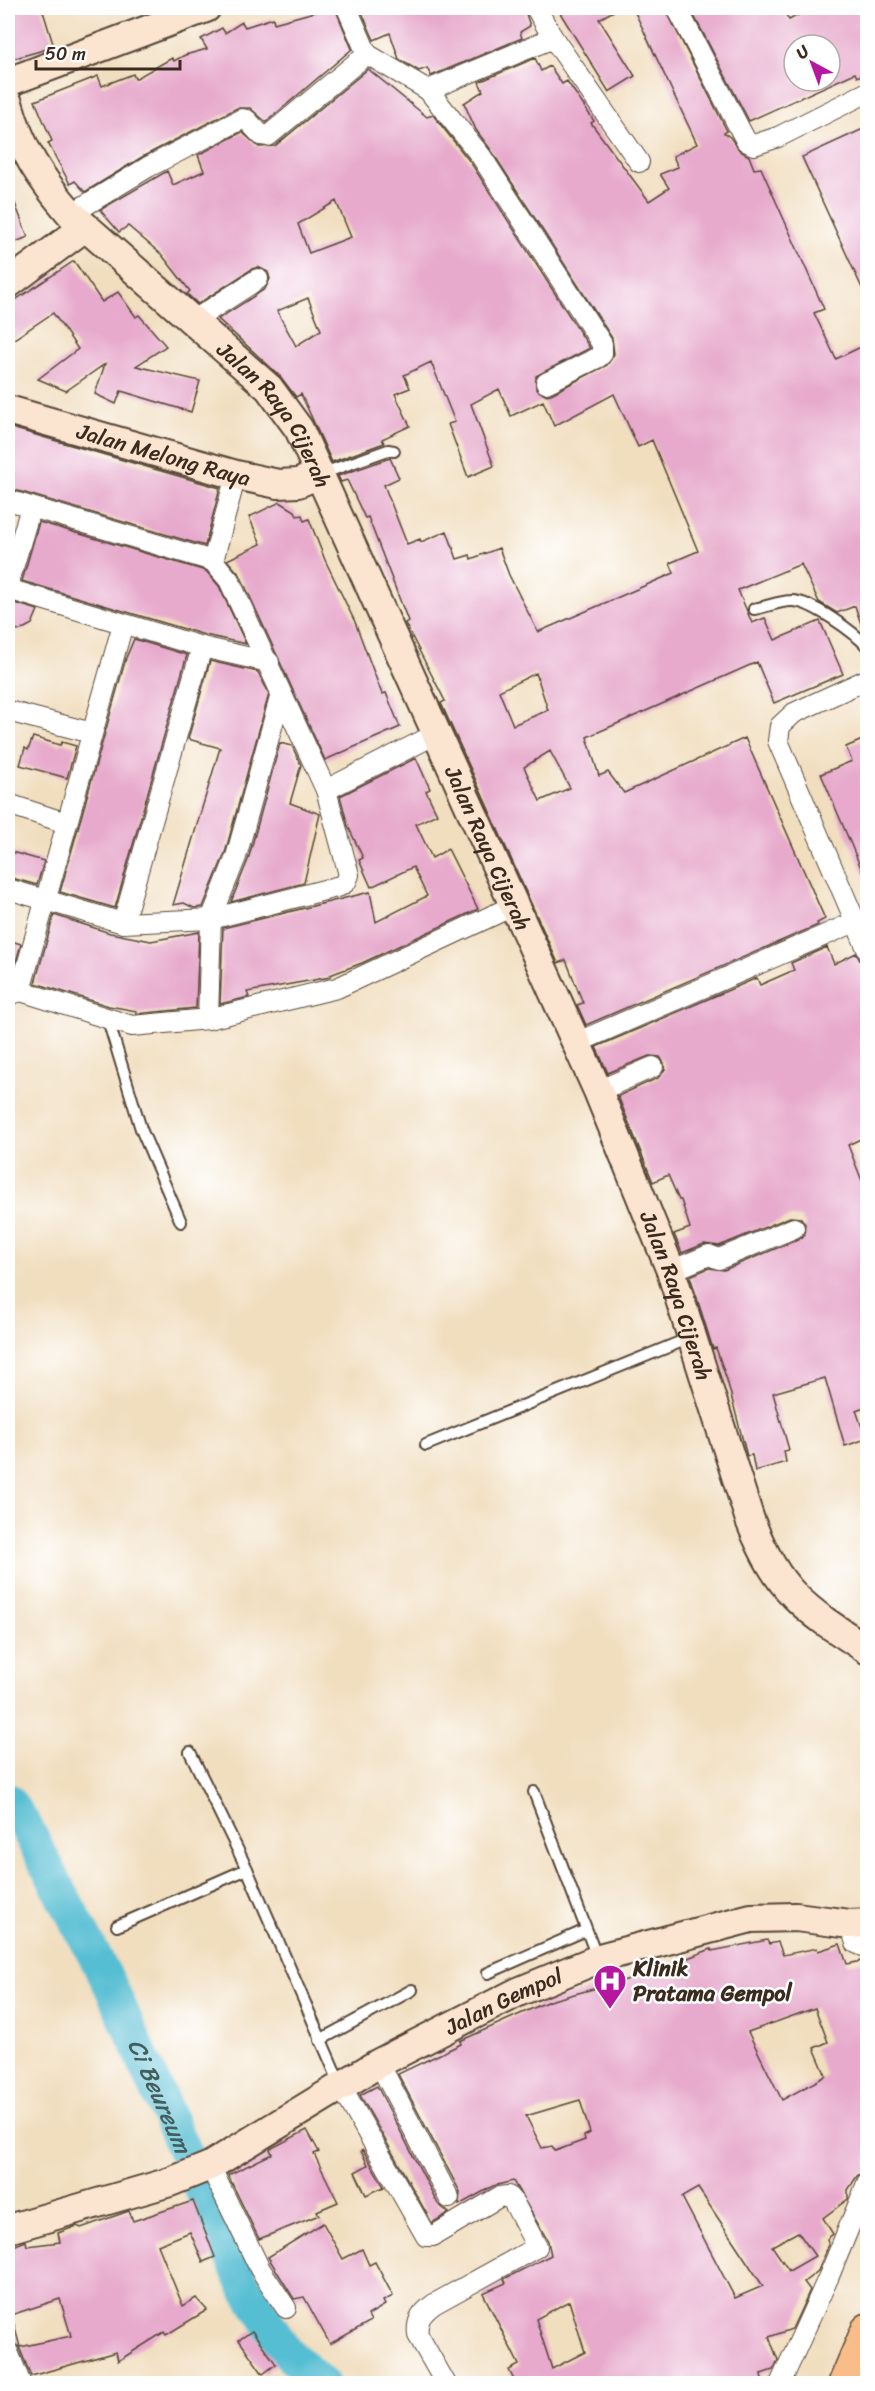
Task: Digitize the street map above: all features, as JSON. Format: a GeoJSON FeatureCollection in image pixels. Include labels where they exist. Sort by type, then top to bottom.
{"type":"FeatureCollection","features":[{"type":"Feature","properties":{"kind":"highway"},"geometry":{"type":"LineString","coordinates":[[845,2384],[867,2330]]}},
{"type":"Feature","properties":{"kind":"main road"},"geometry":{"type":"LineString","coordinates":[[8,82],[206,8]]}},
{"type":"Feature","properties":{"kind":"main road","name":"Jalan Raya Cijerah"},"geometry":{"type":"LineString","coordinates":[[8,104],[25,154],[46,185],[78,221],[269,388],[285,408],[320,474],[578,1042],[671,1271],[750,1520],[765,1557],[783,1585],[804,1608],[867,1650]]}},
{"type":"Feature","properties":{"kind":"main road"},"geometry":{"type":"LineString","coordinates":[[8,284],[78,221]]}},
{"type":"Feature","properties":{"kind":"main road","name":"Jalan Melong Raya"},"geometry":{"type":"LineString","coordinates":[[8,410],[236,476],[278,484],[298,483],[320,474]]}},
{"type":"Feature","properties":{"kind":"main road","name":"Jalan Gempol"},"geometry":{"type":"LineString","coordinates":[[8,2229],[170,2182],[210,2166],[379,2063],[518,1992],[597,1959],[751,1918],[796,1917],[859,1924]]}},
{"type":"Feature","properties":{"kind":"street"},"geometry":{"type":"LineString","coordinates":[[347,8],[367,54],[428,90],[481,156],[602,344],[603,354],[599,357],[546,383]]}},
{"type":"Feature","properties":{"kind":"street"},"geometry":{"type":"LineString","coordinates":[[536,8],[639,162]]}},
{"type":"Feature","properties":{"kind":"street"},"geometry":{"type":"LineString","coordinates":[[677,8],[746,141],[754,145],[778,137],[867,92]]}},
{"type":"Feature","properties":{"kind":"street"},"geometry":{"type":"LineString","coordinates":[[428,90],[554,38]]}},
{"type":"Feature","properties":{"kind":"street"},"geometry":{"type":"LineString","coordinates":[[78,221],[148,167],[242,118],[247,120],[261,135],[268,136],[367,54]]}},
{"type":"Feature","properties":{"kind":"street"},"geometry":{"type":"LineString","coordinates":[[193,321],[258,279]]}},
{"type":"Feature","properties":{"kind":"street"},"geometry":{"type":"LineString","coordinates":[[213,561],[236,476]]}},
{"type":"Feature","properties":{"kind":"street"},"geometry":{"type":"LineString","coordinates":[[8,500],[213,561],[229,580],[269,662],[281,694],[326,790],[349,875],[346,882],[340,886],[212,919],[123,923],[8,888]]}},
{"type":"Feature","properties":{"kind":"street"},"geometry":{"type":"LineString","coordinates":[[32,507],[8,587],[202,647],[269,662]]}},
{"type":"Feature","properties":{"kind":"street"},"geometry":{"type":"LineString","coordinates":[[123,624],[66,823],[47,901],[12,991],[132,1026],[208,1019],[337,988],[515,905]]}},
{"type":"Feature","properties":{"kind":"street"},"geometry":{"type":"LineString","coordinates":[[123,923],[202,647]]}},
{"type":"Feature","properties":{"kind":"street"},"geometry":{"type":"LineString","coordinates":[[867,679],[794,713],[780,726],[778,741],[867,951]]}},
{"type":"Feature","properties":{"kind":"street"},"geometry":{"type":"LineString","coordinates":[[208,1019],[212,919],[236,857],[281,694]]}},
{"type":"Feature","properties":{"kind":"street"},"geometry":{"type":"LineString","coordinates":[[8,711],[92,733]]}},
{"type":"Feature","properties":{"kind":"street"},"geometry":{"type":"LineString","coordinates":[[326,790],[438,733]]}},
{"type":"Feature","properties":{"kind":"street"},"geometry":{"type":"LineString","coordinates":[[8,804],[66,823]]}},
{"type":"Feature","properties":{"kind":"street"},"geometry":{"type":"LineString","coordinates":[[578,1042],[855,922]]}},
{"type":"Feature","properties":{"kind":"street"},"geometry":{"type":"LineString","coordinates":[[598,1091],[653,1067]]}},
{"type":"Feature","properties":{"kind":"street"},"geometry":{"type":"LineString","coordinates":[[671,1271],[709,1255],[719,1259],[794,1228]]}},
{"type":"Feature","properties":{"kind":"street"},"geometry":{"type":"LineString","coordinates":[[859,1924],[856,1943],[867,1948]]}},
{"type":"Feature","properties":{"kind":"street"},"geometry":{"type":"LineString","coordinates":[[379,2063],[449,2198]]}},
{"type":"Feature","properties":{"kind":"street"},"geometry":{"type":"LineString","coordinates":[[341,2086],[426,2236],[433,2236],[499,2197],[507,2196],[514,2203],[537,2247],[434,2304],[421,2316],[417,2327],[418,2335],[446,2384]]}},
{"type":"Feature","properties":{"kind":"street"},"geometry":{"type":"LineString","coordinates":[[210,2166],[260,2269],[286,2307]]}},
{"type":"Feature","properties":{"kind":"street"},"geometry":{"type":"LineString","coordinates":[[780,2384],[830,2276],[867,2181]]}},
{"type":"Feature","properties":{"kind":"street"},"geometry":{"type":"LineString","coordinates":[[8,2352],[21,2384]]}},
{"type":"Feature","properties":{"kind":"lane"},"geometry":{"type":"LineString","coordinates":[[320,474],[388,450],[394,451]]}},
{"type":"Feature","properties":{"kind":"lane"},"geometry":{"type":"LineString","coordinates":[[754,609],[793,600],[824,613],[856,635],[867,647]]}},
{"type":"Feature","properties":{"kind":"lane"},"geometry":{"type":"LineString","coordinates":[[108,1020],[141,1129],[181,1222]]}},
{"type":"Feature","properties":{"kind":"lane"},"geometry":{"type":"LineString","coordinates":[[426,1445],[693,1337]]}},
{"type":"Feature","properties":{"kind":"lane"},"geometry":{"type":"LineString","coordinates":[[190,1752],[247,1869],[341,2086]]}},
{"type":"Feature","properties":{"kind":"lane"},"geometry":{"type":"LineString","coordinates":[[534,1792],[597,1959]]}},
{"type":"Feature","properties":{"kind":"lane"},"geometry":{"type":"LineString","coordinates":[[117,1926],[247,1869]]}},
{"type":"Feature","properties":{"kind":"lane"},"geometry":{"type":"LineString","coordinates":[[489,1973],[586,1930]]}},
{"type":"Feature","properties":{"kind":"lane"},"geometry":{"type":"LineString","coordinates":[[320,2040],[412,1990]]}},
{"type":"Feature","properties":{"kind":"building"},"geometry":{"type":"Polygon","coordinates":[[[8,8],[42,8],[54,47],[12,59],[8,44],[8,8]]]}},
{"type":"Feature","properties":{"kind":"building"},"geometry":{"type":"Polygon","coordinates":[[[335,8],[352,49],[266,122],[250,108],[237,108],[142,157],[85,192],[75,181],[70,184],[48,143],[52,141],[35,101],[98,76],[102,86],[133,74],[135,79],[172,58],[174,61],[185,55],[207,49],[201,39],[222,28],[225,33],[242,22],[245,27],[273,18],[274,23],[335,8]]]}},
{"type":"Feature","properties":{"kind":"building"},"geometry":{"type":"Polygon","coordinates":[[[360,8],[444,8],[445,12],[459,8],[524,8],[530,26],[520,32],[522,38],[431,76],[427,68],[419,71],[399,59],[390,33],[374,40],[360,8]]]}},
{"type":"Feature","properties":{"kind":"building"},"geometry":{"type":"Polygon","coordinates":[[[557,8],[619,8],[599,19],[635,76],[609,92],[557,8]]]}},
{"type":"Feature","properties":{"kind":"building"},"geometry":{"type":"Polygon","coordinates":[[[633,8],[665,8],[727,131],[724,133],[730,137],[740,151],[749,156],[754,169],[761,168],[824,309],[814,313],[836,359],[867,344],[867,633],[864,633],[855,606],[837,613],[819,602],[801,564],[738,590],[752,623],[765,618],[775,640],[820,621],[843,674],[774,703],[757,662],[587,737],[599,776],[608,772],[624,793],[745,738],[825,919],[817,923],[818,925],[586,1025],[577,1005],[583,1003],[566,960],[558,963],[441,703],[445,701],[405,623],[408,621],[368,517],[365,518],[347,480],[341,482],[338,476],[390,458],[399,478],[384,485],[407,544],[420,539],[421,542],[447,531],[457,559],[470,555],[471,559],[499,548],[509,575],[538,632],[674,573],[670,563],[698,551],[652,440],[638,447],[614,394],[554,426],[543,401],[511,416],[499,389],[471,404],[494,466],[468,477],[448,424],[455,422],[431,362],[404,375],[410,388],[395,394],[410,426],[382,439],[384,443],[332,462],[301,394],[296,397],[280,376],[218,319],[265,289],[270,279],[268,272],[258,267],[252,269],[198,304],[187,294],[190,291],[162,255],[128,226],[119,232],[100,210],[167,171],[173,185],[204,171],[198,155],[242,132],[259,147],[275,146],[368,69],[427,117],[433,115],[471,163],[590,348],[536,376],[536,389],[545,395],[607,365],[614,354],[612,338],[476,130],[464,103],[483,91],[479,82],[535,58],[541,71],[550,66],[562,84],[567,81],[594,121],[591,123],[649,201],[669,188],[660,174],[678,167],[673,156],[697,144],[633,8]],[[336,201],[298,224],[309,253],[351,237],[336,201]],[[308,298],[277,311],[296,346],[321,330],[308,298]],[[536,673],[499,691],[513,725],[548,710],[536,673]],[[550,751],[524,767],[540,801],[570,788],[550,751]]]}},
{"type":"Feature","properties":{"kind":"building"},"geometry":{"type":"Polygon","coordinates":[[[690,8],[782,8],[789,20],[812,8],[857,8],[861,15],[867,12],[867,72],[857,77],[855,73],[842,79],[842,33],[782,33],[782,93],[811,93],[749,121],[690,8]]]}},
{"type":"Feature","properties":{"kind":"building"},"geometry":{"type":"Polygon","coordinates":[[[863,129],[867,137],[867,299],[802,157],[863,129]]]}},
{"type":"Feature","properties":{"kind":"building"},"geometry":{"type":"Polygon","coordinates":[[[8,189],[28,237],[8,245],[8,189]]]}},
{"type":"Feature","properties":{"kind":"building"},"geometry":{"type":"Polygon","coordinates":[[[74,261],[102,302],[118,292],[136,317],[139,315],[166,346],[136,366],[200,381],[191,412],[121,391],[116,404],[95,394],[105,364],[66,391],[38,379],[78,349],[53,313],[8,343],[8,305],[74,261]]]}},
{"type":"Feature","properties":{"kind":"building"},"geometry":{"type":"Polygon","coordinates":[[[8,427],[220,488],[205,546],[8,488],[8,427]]]}},
{"type":"Feature","properties":{"kind":"building"},"geometry":{"type":"Polygon","coordinates":[[[280,502],[295,511],[297,516],[302,515],[304,521],[309,519],[325,560],[355,622],[382,694],[386,693],[400,727],[325,760],[240,575],[227,560],[261,544],[249,517],[280,502]]]}},
{"type":"Feature","properties":{"kind":"building"},"geometry":{"type":"Polygon","coordinates":[[[39,522],[206,571],[219,586],[246,644],[205,635],[22,581],[39,522]]]}},
{"type":"Feature","properties":{"kind":"building"},"geometry":{"type":"Polygon","coordinates":[[[8,601],[38,610],[32,624],[21,630],[11,629],[8,626],[8,601]]]}},
{"type":"Feature","properties":{"kind":"building"},"geometry":{"type":"Polygon","coordinates":[[[134,639],[187,655],[115,908],[60,892],[126,658],[134,639]]]}},
{"type":"Feature","properties":{"kind":"building"},"geometry":{"type":"Polygon","coordinates":[[[210,661],[258,672],[269,694],[225,853],[203,907],[194,908],[184,903],[173,905],[220,748],[188,739],[210,661]]]}},
{"type":"Feature","properties":{"kind":"building"},"geometry":{"type":"Polygon","coordinates":[[[33,737],[60,745],[62,742],[76,746],[67,778],[20,765],[25,748],[28,750],[33,737]]]}},
{"type":"Feature","properties":{"kind":"building"},"geometry":{"type":"Polygon","coordinates":[[[867,738],[867,882],[821,774],[852,761],[846,747],[867,738]]]}},
{"type":"Feature","properties":{"kind":"building"},"geometry":{"type":"Polygon","coordinates":[[[280,743],[292,746],[301,765],[290,803],[320,814],[304,883],[231,902],[248,860],[280,743]]]}},
{"type":"Feature","properties":{"kind":"building"},"geometry":{"type":"Polygon","coordinates":[[[416,758],[430,789],[426,791],[437,814],[416,824],[432,858],[448,849],[478,909],[362,963],[330,975],[330,977],[247,992],[249,997],[220,1004],[223,928],[370,892],[376,922],[427,896],[413,867],[371,887],[359,860],[363,858],[348,826],[340,796],[416,758]]]}},
{"type":"Feature","properties":{"kind":"building"},"geometry":{"type":"Polygon","coordinates":[[[8,851],[44,861],[37,885],[8,877],[8,851]]]}},
{"type":"Feature","properties":{"kind":"building"},"geometry":{"type":"Polygon","coordinates":[[[54,915],[110,933],[151,941],[199,932],[196,1008],[136,1014],[137,1011],[109,1006],[35,983],[54,915]]]}},
{"type":"Feature","properties":{"kind":"building"},"geometry":{"type":"Polygon","coordinates":[[[8,940],[21,944],[12,976],[8,975],[8,940]]]}},
{"type":"Feature","properties":{"kind":"building"},"geometry":{"type":"Polygon","coordinates":[[[827,947],[834,964],[856,953],[867,974],[867,1136],[848,1145],[862,1181],[867,1180],[867,1406],[856,1410],[866,1439],[845,1446],[825,1378],[773,1393],[789,1450],[784,1451],[786,1462],[755,1471],[752,1455],[747,1456],[727,1380],[716,1348],[713,1349],[690,1276],[709,1268],[724,1270],[799,1239],[804,1235],[805,1224],[801,1218],[790,1217],[719,1246],[704,1244],[682,1253],[674,1234],[690,1228],[681,1200],[668,1175],[653,1182],[618,1096],[658,1078],[665,1069],[664,1063],[660,1057],[649,1056],[608,1073],[596,1047],[757,978],[760,985],[794,970],[791,963],[827,947]]]}},
{"type":"Feature","properties":{"kind":"building"},"geometry":{"type":"Polygon","coordinates":[[[767,1940],[769,1944],[778,1942],[783,1955],[817,1948],[818,1951],[840,1944],[847,1964],[867,1960],[867,2169],[857,2176],[848,2190],[848,2199],[823,2218],[833,2234],[827,2239],[829,2244],[818,2271],[804,2282],[810,2290],[792,2329],[769,2337],[778,2360],[773,2370],[761,2374],[763,2384],[516,2384],[509,2370],[519,2365],[483,2293],[506,2283],[504,2279],[551,2255],[548,2241],[513,2181],[493,2186],[459,2205],[460,2192],[398,2074],[461,2044],[460,2041],[549,2001],[644,1975],[711,1949],[712,1951],[767,1940]],[[815,2008],[748,2032],[782,2100],[826,2076],[814,2048],[828,2042],[815,2008]],[[580,2100],[526,2116],[542,2148],[552,2146],[555,2151],[585,2140],[584,2136],[590,2133],[580,2100]],[[698,2188],[682,2197],[735,2298],[763,2286],[698,2188]],[[798,2232],[772,2246],[789,2271],[815,2256],[798,2232]],[[569,2301],[536,2319],[552,2369],[585,2352],[569,2301]]]}},
{"type":"Feature","properties":{"kind":"building"},"geometry":{"type":"Polygon","coordinates":[[[377,2086],[438,2204],[449,2213],[432,2223],[360,2095],[377,2086]]]}},
{"type":"Feature","properties":{"kind":"building"},"geometry":{"type":"Polygon","coordinates":[[[307,2130],[319,2152],[314,2154],[338,2202],[317,2211],[319,2215],[259,2239],[228,2175],[272,2154],[270,2149],[307,2130]]]}},
{"type":"Feature","properties":{"kind":"building"},"geometry":{"type":"Polygon","coordinates":[[[363,2150],[384,2187],[366,2195],[355,2172],[368,2165],[361,2151],[363,2150]]]}},
{"type":"Feature","properties":{"kind":"building"},"geometry":{"type":"Polygon","coordinates":[[[193,2201],[215,2257],[203,2262],[190,2232],[158,2245],[183,2306],[196,2298],[207,2310],[166,2335],[164,2332],[118,2361],[116,2352],[31,2376],[19,2347],[8,2340],[8,2318],[12,2317],[20,2347],[71,2336],[60,2299],[8,2316],[8,2248],[26,2241],[27,2246],[60,2242],[58,2233],[77,2226],[81,2228],[129,2211],[133,2221],[193,2201]]]}},
{"type":"Feature","properties":{"kind":"building"},"geometry":{"type":"Polygon","coordinates":[[[323,2223],[343,2259],[362,2249],[369,2265],[375,2262],[393,2296],[383,2301],[385,2305],[368,2315],[371,2321],[330,2344],[304,2297],[294,2299],[268,2257],[323,2223]]]}},
{"type":"Feature","properties":{"kind":"building"},"geometry":{"type":"Polygon","coordinates":[[[252,2331],[276,2364],[263,2374],[239,2340],[252,2331]]]}},
{"type":"Feature","properties":{"kind":"waterway","name":"Ci Beureum"},"geometry":{"type":"LineString","coordinates":[[8,1800],[25,1825],[110,1985],[243,2283],[286,2351],[322,2384]]}},
{"type":"Feature","properties":{"kind":"place","name":"Klinik Pratama Gempol"},"geometry":{"type":"Point","coordinates":[610,2010]}}]}
